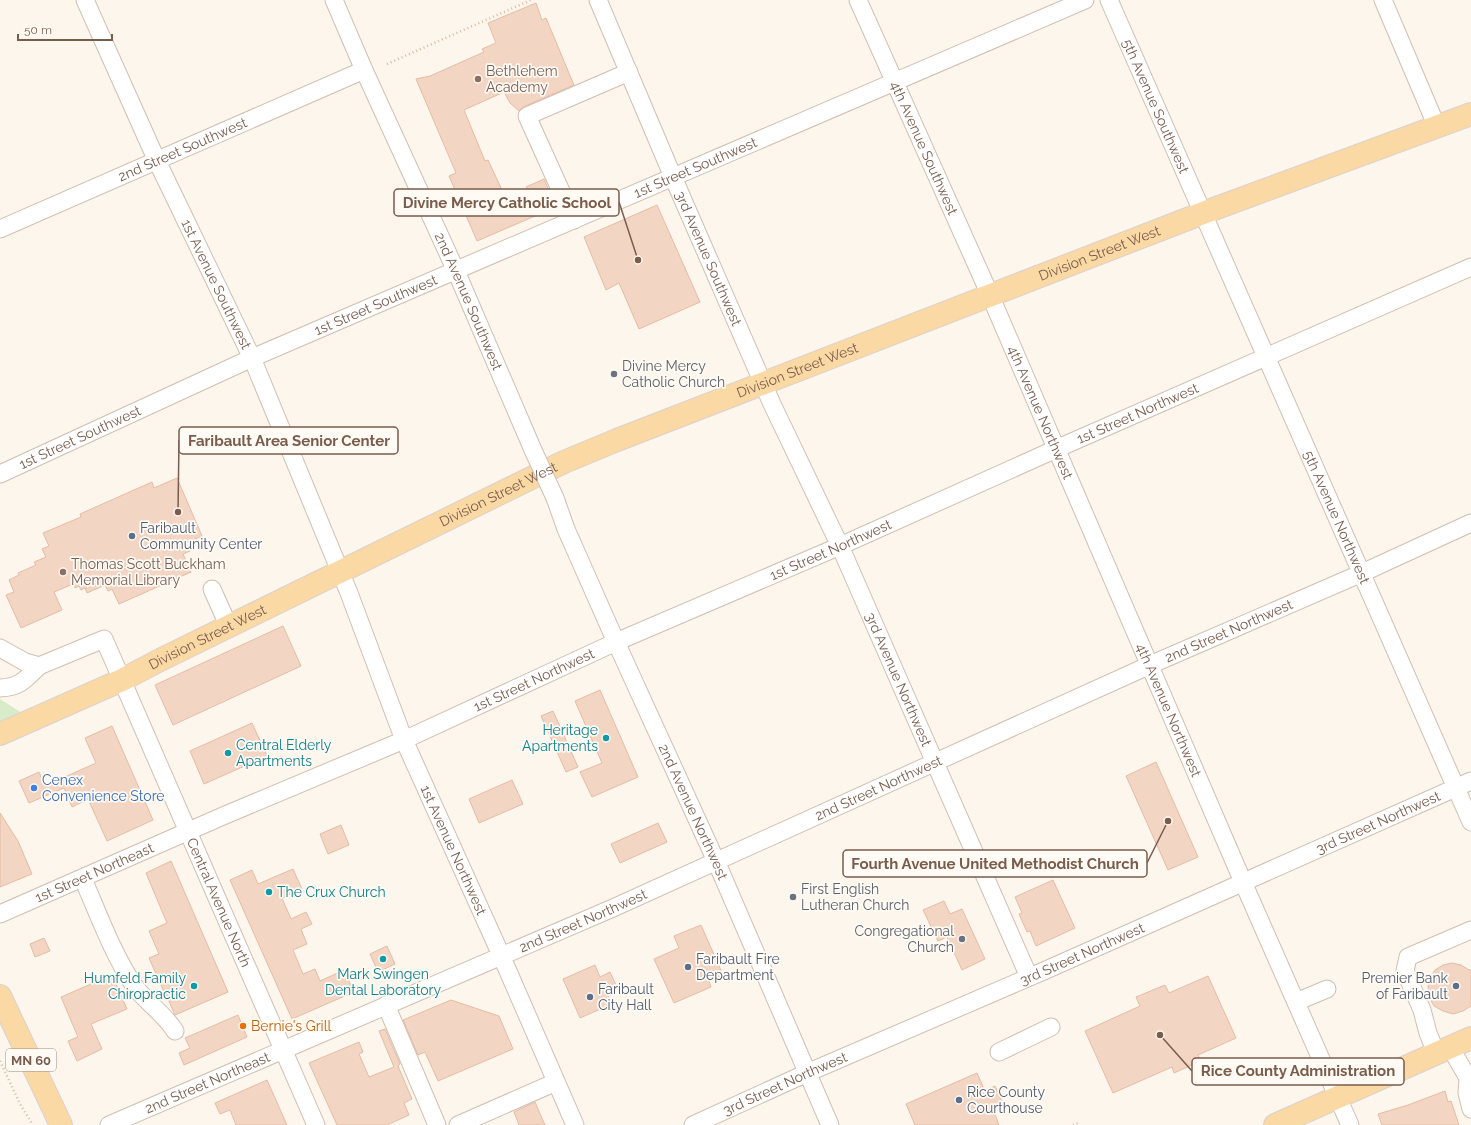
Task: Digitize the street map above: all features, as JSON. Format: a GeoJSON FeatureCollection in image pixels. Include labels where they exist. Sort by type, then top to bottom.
{"type":"FeatureCollection","features":[{"type":"Feature","properties":{"kind":"main road","name":"Division Street West"},"geometry":{"type":"LineString","coordinates":[[0,734],[122,680],[564,462],[763,383],[1203,213],[1471,114]]}},
{"type":"Feature","properties":{"kind":"main road","name":"MN 60"},"geometry":{"type":"LineString","coordinates":[[0,996],[61,1125]]}},
{"type":"Feature","properties":{"kind":"main road"},"geometry":{"type":"LineString","coordinates":[[1275,1125],[1471,1038]]}},
{"type":"Feature","properties":{"kind":"street","name":"1st Avenue Southwest"},"geometry":{"type":"LineString","coordinates":[[85,0],[157,161],[252,358],[340,572]]}},
{"type":"Feature","properties":{"kind":"street","name":"2nd Avenue Southwest"},"geometry":{"type":"LineString","coordinates":[[334,0],[364,70],[456,271],[555,498]]}},
{"type":"Feature","properties":{"kind":"street","name":"3rd Avenue Southwest"},"geometry":{"type":"LineString","coordinates":[[598,0],[763,383]]}},
{"type":"Feature","properties":{"kind":"street","name":"4th Avenue Southwest"},"geometry":{"type":"LineString","coordinates":[[858,0],[990,295]]}},
{"type":"Feature","properties":{"kind":"street","name":"1st Street Southwest"},"geometry":{"type":"LineString","coordinates":[[0,474],[252,358],[1085,0]]}},
{"type":"Feature","properties":{"kind":"street","name":"5th Avenue Southwest"},"geometry":{"type":"LineString","coordinates":[[1109,0],[1203,213]]}},
{"type":"Feature","properties":{"kind":"street"},"geometry":{"type":"LineString","coordinates":[[1383,0],[1437,127]]}},
{"type":"Feature","properties":{"kind":"street","name":"2nd Street Southwest"},"geometry":{"type":"LineString","coordinates":[[0,229],[364,70]]}},
{"type":"Feature","properties":{"kind":"street"},"geometry":{"type":"LineString","coordinates":[[574,220],[527,116],[629,72]]}},
{"type":"Feature","properties":{"kind":"street","name":"5th Avenue Northwest"},"geometry":{"type":"LineString","coordinates":[[1203,213],[1265,357],[1362,573],[1463,784],[1471,822]]}},
{"type":"Feature","properties":{"kind":"street","name":"1st Street Northwest"},"geometry":{"type":"LineString","coordinates":[[189,831],[404,740],[616,642],[840,546],[1056,449],[1471,267]]}},
{"type":"Feature","properties":{"kind":"street","name":"4th Avenue Northwest"},"geometry":{"type":"LineString","coordinates":[[990,295],[1243,882],[1350,1125]]}},
{"type":"Feature","properties":{"kind":"street","name":"3rd Avenue Northwest"},"geometry":{"type":"LineString","coordinates":[[763,383],[840,546],[1029,977]]}},
{"type":"Feature","properties":{"kind":"street","name":"2nd Avenue Northwest"},"geometry":{"type":"LineString","coordinates":[[555,498],[566,529],[716,861],[830,1125]]}},
{"type":"Feature","properties":{"kind":"street","name":"2nd Street Northwest"},"geometry":{"type":"LineString","coordinates":[[284,1049],[613,908],[1150,665],[1362,573],[1471,523]]}},
{"type":"Feature","properties":{"kind":"street","name":"1st Avenue Northwest"},"geometry":{"type":"LineString","coordinates":[[340,572],[404,740],[575,1125]]}},
{"type":"Feature","properties":{"kind":"street"},"geometry":{"type":"LineString","coordinates":[[212,589],[229,627]]}},
{"type":"Feature","properties":{"kind":"street","name":"Central Avenue North"},"geometry":{"type":"LineString","coordinates":[[39,666],[104,639],[316,1125]]}},
{"type":"Feature","properties":{"kind":"street"},"geometry":{"type":"LineString","coordinates":[[0,648],[25,662],[39,666],[23,683],[9,688],[0,688]]}},
{"type":"Feature","properties":{"kind":"street","name":"3rd Street Northwest"},"geometry":{"type":"LineString","coordinates":[[693,1125],[807,1073],[1029,977],[1463,784]]}},
{"type":"Feature","properties":{"kind":"street","name":"1st Street Northeast"},"geometry":{"type":"LineString","coordinates":[[0,914],[83,879],[189,831]]}},
{"type":"Feature","properties":{"kind":"street"},"geometry":{"type":"LineString","coordinates":[[83,879],[120,961],[133,985],[152,1007],[170,1022],[175,1031]]}},
{"type":"Feature","properties":{"kind":"street"},"geometry":{"type":"LineString","coordinates":[[1471,930],[1408,957],[1405,971],[1422,1010],[1428,1033],[1469,1078],[1466,1093],[1471,1109]]}},
{"type":"Feature","properties":{"kind":"street"},"geometry":{"type":"LineString","coordinates":[[1296,1002],[1327,989]]}},
{"type":"Feature","properties":{"kind":"street"},"geometry":{"type":"LineString","coordinates":[[386,1004],[437,1125]]}},
{"type":"Feature","properties":{"kind":"street"},"geometry":{"type":"LineString","coordinates":[[999,1052],[1051,1028]]}},
{"type":"Feature","properties":{"kind":"street","name":"2nd Street Northeast"},"geometry":{"type":"LineString","coordinates":[[109,1125],[284,1049]]}},
{"type":"Feature","properties":{"kind":"street"},"geometry":{"type":"LineString","coordinates":[[458,1125],[556,1082]]}},
{"type":"Feature","properties":{"kind":"path"},"geometry":{"type":"LineString","coordinates":[[387,64],[531,0]]}},
{"type":"Feature","properties":{"kind":"path"},"geometry":{"type":"LineString","coordinates":[[0,1061],[20,1104],[32,1125]]}},
{"type":"Feature","properties":{"kind":"path"},"geometry":{"type":"LineString","coordinates":[[1073,1125],[1080,1122]]}},
{"type":"Feature","properties":{"kind":"green space"},"geometry":{"type":"Polygon","coordinates":[[[0,699],[22,713],[0,722],[0,699]]]}},
{"type":"Feature","properties":{"kind":"building","name":"Bethlehem Academy"},"geometry":{"type":"Polygon","coordinates":[[[536,3],[542,20],[546,18],[574,85],[523,107],[519,111],[510,103],[504,92],[464,110],[485,161],[488,160],[509,205],[531,196],[526,187],[544,179],[556,207],[477,241],[449,176],[456,173],[416,79],[430,76],[484,52],[482,49],[496,43],[488,23],[536,3]]]}},
{"type":"Feature","properties":{"kind":"building"},"geometry":{"type":"Polygon","coordinates":[[[657,205],[700,302],[639,329],[619,283],[606,290],[584,237],[657,205]]]}},
{"type":"Feature","properties":{"kind":"building"},"geometry":{"type":"Polygon","coordinates":[[[177,478],[202,536],[186,543],[190,551],[183,554],[191,572],[119,604],[112,589],[108,591],[105,585],[87,593],[85,588],[81,590],[79,586],[75,588],[73,584],[54,592],[62,610],[21,628],[6,595],[14,592],[9,580],[19,575],[18,573],[36,565],[34,562],[46,557],[42,549],[49,546],[43,533],[81,517],[80,514],[152,482],[154,488],[177,478]]]}},
{"type":"Feature","properties":{"kind":"building"},"geometry":{"type":"Polygon","coordinates":[[[283,626],[301,666],[173,725],[155,685],[283,626]]]}},
{"type":"Feature","properties":{"kind":"building","name":"Heritage Apartments"},"geometry":{"type":"Polygon","coordinates":[[[600,690],[638,777],[592,797],[580,772],[602,763],[575,701],[600,690]]]}},
{"type":"Feature","properties":{"kind":"building"},"geometry":{"type":"Polygon","coordinates":[[[553,711],[578,767],[566,772],[541,716],[553,711]]]}},
{"type":"Feature","properties":{"kind":"building","name":"Central Elderly Apartments"},"geometry":{"type":"Polygon","coordinates":[[[252,723],[267,756],[204,784],[190,751],[252,723]]]}},
{"type":"Feature","properties":{"kind":"building"},"geometry":{"type":"Polygon","coordinates":[[[112,726],[153,820],[107,841],[88,799],[72,807],[64,788],[29,803],[19,781],[39,772],[45,786],[96,763],[85,738],[112,726]]]}},
{"type":"Feature","properties":{"kind":"building"},"geometry":{"type":"Polygon","coordinates":[[[1156,762],[1198,857],[1168,870],[1126,776],[1156,762]]]}},
{"type":"Feature","properties":{"kind":"building"},"geometry":{"type":"Polygon","coordinates":[[[512,780],[523,804],[479,823],[469,799],[512,780]]]}},
{"type":"Feature","properties":{"kind":"building"},"geometry":{"type":"Polygon","coordinates":[[[0,813],[18,841],[32,874],[0,887],[0,813]]]}},
{"type":"Feature","properties":{"kind":"building"},"geometry":{"type":"Polygon","coordinates":[[[658,823],[667,842],[620,863],[611,844],[658,823]]]}},
{"type":"Feature","properties":{"kind":"building"},"geometry":{"type":"Polygon","coordinates":[[[341,825],[349,845],[328,854],[320,834],[341,825]]]}},
{"type":"Feature","properties":{"kind":"building"},"geometry":{"type":"Polygon","coordinates":[[[171,861],[228,992],[175,1015],[149,958],[159,954],[149,931],[167,923],[146,873],[171,861]]]}},
{"type":"Feature","properties":{"kind":"building"},"geometry":{"type":"Polygon","coordinates":[[[293,869],[302,889],[282,898],[291,919],[306,912],[312,924],[301,929],[307,944],[293,950],[303,974],[315,969],[320,981],[344,970],[354,992],[292,1019],[230,880],[252,870],[258,884],[293,869]]]}},
{"type":"Feature","properties":{"kind":"building"},"geometry":{"type":"Polygon","coordinates":[[[1053,880],[1075,928],[1036,946],[1030,931],[1027,932],[1019,914],[1022,913],[1015,897],[1053,880]]]}},
{"type":"Feature","properties":{"kind":"building"},"geometry":{"type":"Polygon","coordinates":[[[944,901],[950,914],[962,909],[985,959],[962,970],[947,937],[938,941],[923,910],[944,901]]]}},
{"type":"Feature","properties":{"kind":"building","name":"Faribault Fire Department"},"geometry":{"type":"Polygon","coordinates":[[[701,925],[723,975],[709,981],[711,987],[674,1003],[654,959],[679,948],[674,936],[701,925]]]}},
{"type":"Feature","properties":{"kind":"building"},"geometry":{"type":"Polygon","coordinates":[[[44,938],[50,951],[35,957],[30,944],[44,938]]]}},
{"type":"Feature","properties":{"kind":"building","name":"Mark Swingen Dental Laboratory"},"geometry":{"type":"Polygon","coordinates":[[[387,946],[395,964],[378,972],[370,954],[387,946]]]}},
{"type":"Feature","properties":{"kind":"building"},"geometry":{"type":"Polygon","coordinates":[[[1452,963],[1461,965],[1471,971],[1471,1006],[1463,1011],[1453,1014],[1434,1006],[1429,997],[1428,987],[1430,978],[1435,970],[1443,965],[1452,963]]]}},
{"type":"Feature","properties":{"kind":"building","name":"Faribault City Hall"},"geometry":{"type":"Polygon","coordinates":[[[595,965],[600,977],[610,972],[616,985],[606,990],[612,1004],[580,1018],[563,979],[595,965]]]}},
{"type":"Feature","properties":{"kind":"building"},"geometry":{"type":"Polygon","coordinates":[[[112,975],[127,1009],[91,1024],[102,1049],[77,1061],[68,1041],[78,1037],[61,997],[112,975]]]}},
{"type":"Feature","properties":{"kind":"building"},"geometry":{"type":"Polygon","coordinates":[[[1208,976],[1236,1038],[1198,1055],[1201,1061],[1174,1073],[1172,1067],[1113,1093],[1085,1031],[1140,1006],[1136,997],[1165,985],[1169,993],[1208,976]]]}},
{"type":"Feature","properties":{"kind":"building"},"geometry":{"type":"Polygon","coordinates":[[[451,1000],[499,1016],[513,1049],[438,1081],[425,1052],[418,1055],[403,1020],[451,1000]]]}},
{"type":"Feature","properties":{"kind":"building"},"geometry":{"type":"Polygon","coordinates":[[[238,1015],[247,1037],[184,1065],[179,1053],[190,1048],[185,1038],[238,1015]]]}},
{"type":"Feature","properties":{"kind":"building"},"geometry":{"type":"Polygon","coordinates":[[[385,1029],[400,1064],[398,1066],[412,1099],[404,1103],[409,1115],[387,1125],[337,1125],[309,1063],[359,1042],[363,1052],[359,1054],[369,1077],[394,1067],[379,1031],[385,1029]]]}},
{"type":"Feature","properties":{"kind":"building","name":"Rice County Courthouse"},"geometry":{"type":"Polygon","coordinates":[[[977,1073],[985,1091],[995,1086],[1003,1104],[993,1109],[999,1125],[915,1125],[906,1104],[977,1073]]]}},
{"type":"Feature","properties":{"kind":"building"},"geometry":{"type":"Polygon","coordinates":[[[267,1080],[287,1125],[236,1125],[230,1110],[220,1114],[215,1103],[267,1080]]]}},
{"type":"Feature","properties":{"kind":"building"},"geometry":{"type":"Polygon","coordinates":[[[1445,1091],[1448,1102],[1451,1101],[1459,1125],[1382,1125],[1378,1114],[1408,1105],[1445,1091]]]}},
{"type":"Feature","properties":{"kind":"building"},"geometry":{"type":"Polygon","coordinates":[[[535,1102],[545,1125],[519,1125],[514,1112],[535,1102]]]}},
{"type":"Feature","properties":{"kind":"place","name":"Bethlehem Academy"},"geometry":{"type":"Point","coordinates":[478,79]}},
{"type":"Feature","properties":{"kind":"place","name":"Divine Mercy Catholic School"},"geometry":{"type":"Point","coordinates":[638,260]}},
{"type":"Feature","properties":{"kind":"place","name":"Divine Mercy Catholic Church"},"geometry":{"type":"Point","coordinates":[614,374]}},
{"type":"Feature","properties":{"kind":"place","name":"Faribault Area Senior Center"},"geometry":{"type":"Point","coordinates":[178,512]}},
{"type":"Feature","properties":{"kind":"place","name":"Faribault Community Center"},"geometry":{"type":"Point","coordinates":[132,536]}},
{"type":"Feature","properties":{"kind":"place","name":"Thomas Scott Buckham Memorial Library"},"geometry":{"type":"Point","coordinates":[63,572]}},
{"type":"Feature","properties":{"kind":"place","name":"Heritage Apartments"},"geometry":{"type":"Point","coordinates":[606,738]}},
{"type":"Feature","properties":{"kind":"place","name":"Central Elderly Apartments"},"geometry":{"type":"Point","coordinates":[228,753]}},
{"type":"Feature","properties":{"kind":"place","name":"Cenex Convenience Store"},"geometry":{"type":"Point","coordinates":[34,788]}},
{"type":"Feature","properties":{"kind":"place","name":"Fourth Avenue United Methodist Church"},"geometry":{"type":"Point","coordinates":[1168,821]}},
{"type":"Feature","properties":{"kind":"place","name":"The Crux Church"},"geometry":{"type":"Point","coordinates":[269,892]}},
{"type":"Feature","properties":{"kind":"place","name":"First English Lutheran Church"},"geometry":{"type":"Point","coordinates":[793,897]}},
{"type":"Feature","properties":{"kind":"place","name":"Congregational Church"},"geometry":{"type":"Point","coordinates":[962,939]}},
{"type":"Feature","properties":{"kind":"place","name":"Mark Swingen Dental Laboratory"},"geometry":{"type":"Point","coordinates":[383,959]}},
{"type":"Feature","properties":{"kind":"place","name":"Faribault Fire Department"},"geometry":{"type":"Point","coordinates":[688,967]}},
{"type":"Feature","properties":{"kind":"place","name":"Humfeld Family Chiropractic"},"geometry":{"type":"Point","coordinates":[194,986]}},
{"type":"Feature","properties":{"kind":"place","name":"Premier Bank of Faribault"},"geometry":{"type":"Point","coordinates":[1456,986]}},
{"type":"Feature","properties":{"kind":"place","name":"Faribault City Hall"},"geometry":{"type":"Point","coordinates":[590,997]}},
{"type":"Feature","properties":{"kind":"place","name":"Bernie's Grill"},"geometry":{"type":"Point","coordinates":[243,1026]}},
{"type":"Feature","properties":{"kind":"place","name":"Rice County Administration"},"geometry":{"type":"Point","coordinates":[1160,1035]}},
{"type":"Feature","properties":{"kind":"place","name":"Rice County Courthouse"},"geometry":{"type":"Point","coordinates":[959,1100]}}]}
